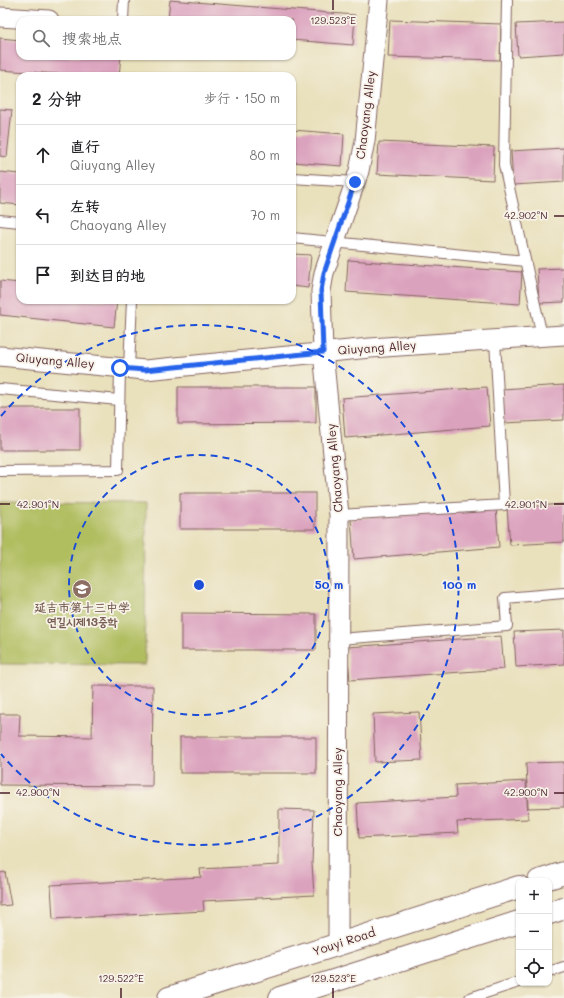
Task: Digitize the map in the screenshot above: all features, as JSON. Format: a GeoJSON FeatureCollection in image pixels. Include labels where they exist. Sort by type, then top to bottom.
{"type":"FeatureCollection","features":[{"type":"Feature","properties":{"kind":"main road"},"geometry":{"type":"LineString","coordinates":[[548,878],[564,873]]}},
{"type":"Feature","properties":{"kind":"main road","name":"Youyi Road"},"geometry":{"type":"LineString","coordinates":[[169,998],[516,888]]}},
{"type":"Feature","properties":{"kind":"main road"},"geometry":{"type":"LineString","coordinates":[[552,912],[564,908]]}},
{"type":"Feature","properties":{"kind":"main road"},"geometry":{"type":"LineString","coordinates":[[280,998],[516,923]]}},
{"type":"Feature","properties":{"kind":"street","name":"Chaoyang Alley"},"geometry":{"type":"LineString","coordinates":[[338,944],[339,515],[323,352],[321,291],[324,273],[359,171],[364,141],[379,0]]}},
{"type":"Feature","properties":{"kind":"street"},"geometry":{"type":"LineString","coordinates":[[0,17],[16,18]]}},
{"type":"Feature","properties":{"kind":"street","name":"Qiuyang Alley"},"geometry":{"type":"LineString","coordinates":[[0,356],[145,370],[323,352],[564,335]]}},
{"type":"Feature","properties":{"kind":"lane"},"geometry":{"type":"LineString","coordinates":[[123,16],[124,0]]}},
{"type":"Feature","properties":{"kind":"lane"},"geometry":{"type":"LineString","coordinates":[[507,0],[504,165],[542,336]]}},
{"type":"Feature","properties":{"kind":"lane"},"geometry":{"type":"LineString","coordinates":[[296,178],[355,182]]}},
{"type":"Feature","properties":{"kind":"lane"},"geometry":{"type":"LineString","coordinates":[[0,220],[16,222]]}},
{"type":"Feature","properties":{"kind":"lane"},"geometry":{"type":"LineString","coordinates":[[296,238],[525,261]]}},
{"type":"Feature","properties":{"kind":"lane"},"geometry":{"type":"LineString","coordinates":[[0,471],[118,470],[119,400],[132,304]]}},
{"type":"Feature","properties":{"kind":"lane"},"geometry":{"type":"LineString","coordinates":[[339,515],[504,505],[495,340]]}},
{"type":"Feature","properties":{"kind":"lane"},"geometry":{"type":"LineString","coordinates":[[0,389],[119,400]]}},
{"type":"Feature","properties":{"kind":"lane"},"geometry":{"type":"LineString","coordinates":[[339,639],[507,626],[505,598],[564,594]]}},
{"type":"Feature","properties":{"kind":"lane"},"geometry":{"type":"LineString","coordinates":[[552,971],[564,967]]}},
{"type":"Feature","properties":{"kind":"lane"},"geometry":{"type":"LineString","coordinates":[[470,998],[516,983]]}},
{"type":"Feature","properties":{"kind":"green space"},"geometry":{"type":"Polygon","coordinates":[[[0,502],[146,503],[145,665],[0,664],[0,502]]]}},
{"type":"Feature","properties":{"kind":"building"},"geometry":{"type":"Polygon","coordinates":[[[170,0],[355,15],[353,45],[296,40],[296,16],[168,16],[170,0]]]}},
{"type":"Feature","properties":{"kind":"building"},"geometry":{"type":"Polygon","coordinates":[[[390,20],[501,24],[500,60],[388,57],[390,20]]]}},
{"type":"Feature","properties":{"kind":"building"},"geometry":{"type":"Polygon","coordinates":[[[564,22],[564,53],[518,56],[516,24],[564,22]]]}},
{"type":"Feature","properties":{"kind":"building"},"geometry":{"type":"Polygon","coordinates":[[[0,38],[16,40],[16,60],[121,60],[119,72],[29,72],[0,70],[0,38]]]}},
{"type":"Feature","properties":{"kind":"building"},"geometry":{"type":"Polygon","coordinates":[[[0,109],[12,110],[7,157],[0,156],[0,109]]]}},
{"type":"Feature","properties":{"kind":"building"},"geometry":{"type":"Polygon","coordinates":[[[296,130],[344,134],[342,166],[296,162],[296,130]]]}},
{"type":"Feature","properties":{"kind":"building"},"geometry":{"type":"Polygon","coordinates":[[[379,142],[494,147],[493,180],[377,174],[379,142]]]}},
{"type":"Feature","properties":{"kind":"building"},"geometry":{"type":"Polygon","coordinates":[[[564,148],[564,182],[513,185],[511,151],[564,148]]]}},
{"type":"Feature","properties":{"kind":"building"},"geometry":{"type":"Polygon","coordinates":[[[0,172],[16,174],[16,205],[0,203],[0,172]]]}},
{"type":"Feature","properties":{"kind":"building"},"geometry":{"type":"Polygon","coordinates":[[[296,254],[311,255],[308,288],[296,286],[296,254]]]}},
{"type":"Feature","properties":{"kind":"building"},"geometry":{"type":"Polygon","coordinates":[[[348,260],[522,272],[520,304],[346,292],[348,260]]]}},
{"type":"Feature","properties":{"kind":"building"},"geometry":{"type":"Polygon","coordinates":[[[564,268],[564,302],[539,303],[537,269],[564,268]]]}},
{"type":"Feature","properties":{"kind":"building"},"geometry":{"type":"Polygon","coordinates":[[[0,281],[16,283],[16,304],[117,304],[114,327],[0,315],[0,281]]]}},
{"type":"Feature","properties":{"kind":"building"},"geometry":{"type":"Polygon","coordinates":[[[564,385],[564,420],[504,423],[502,389],[564,385]]]}},
{"type":"Feature","properties":{"kind":"building"},"geometry":{"type":"Polygon","coordinates":[[[178,387],[316,387],[316,423],[178,424],[178,387]]]}},
{"type":"Feature","properties":{"kind":"building"},"geometry":{"type":"Polygon","coordinates":[[[487,387],[490,426],[345,438],[342,398],[487,387]]]}},
{"type":"Feature","properties":{"kind":"building"},"geometry":{"type":"Polygon","coordinates":[[[0,408],[80,408],[80,450],[0,450],[0,408]]]}},
{"type":"Feature","properties":{"kind":"building"},"geometry":{"type":"Polygon","coordinates":[[[180,493],[315,493],[315,529],[180,529],[180,493]]]}},
{"type":"Feature","properties":{"kind":"building"},"geometry":{"type":"Polygon","coordinates":[[[564,504],[564,542],[510,545],[507,508],[564,504]]]}},
{"type":"Feature","properties":{"kind":"building"},"geometry":{"type":"Polygon","coordinates":[[[496,507],[499,547],[354,559],[351,519],[496,507]]]}},
{"type":"Feature","properties":{"kind":"building"},"geometry":{"type":"Polygon","coordinates":[[[181,613],[316,614],[316,650],[181,650],[181,613]]]}},
{"type":"Feature","properties":{"kind":"building"},"geometry":{"type":"Polygon","coordinates":[[[564,630],[564,664],[516,667],[514,632],[564,630]]]}},
{"type":"Feature","properties":{"kind":"building"},"geometry":{"type":"Polygon","coordinates":[[[501,636],[504,669],[350,680],[347,647],[501,636]]]}},
{"type":"Feature","properties":{"kind":"building"},"geometry":{"type":"Polygon","coordinates":[[[93,686],[153,686],[152,786],[0,785],[0,714],[20,714],[19,736],[92,737],[93,686]]]}},
{"type":"Feature","properties":{"kind":"building"},"geometry":{"type":"Polygon","coordinates":[[[419,712],[422,760],[375,762],[373,714],[419,712]]]}},
{"type":"Feature","properties":{"kind":"building"},"geometry":{"type":"Polygon","coordinates":[[[180,737],[316,737],[316,773],[180,773],[180,737]]]}},
{"type":"Feature","properties":{"kind":"building"},"geometry":{"type":"Polygon","coordinates":[[[564,762],[564,807],[528,808],[526,763],[564,762]]]}},
{"type":"Feature","properties":{"kind":"building"},"geometry":{"type":"Polygon","coordinates":[[[526,781],[528,819],[457,822],[458,833],[359,838],[357,803],[456,797],[455,785],[526,781]]]}},
{"type":"Feature","properties":{"kind":"building"},"geometry":{"type":"Polygon","coordinates":[[[279,809],[314,810],[312,863],[314,895],[203,901],[204,911],[53,919],[51,885],[201,877],[200,869],[279,865],[279,809]]]}},
{"type":"Feature","properties":{"kind":"building"},"geometry":{"type":"Polygon","coordinates":[[[5,872],[11,905],[0,906],[0,873],[5,872]]]}},
{"type":"Feature","properties":{"kind":"place","name":"延吉市第十三中学 연길시제13중학"},"geometry":{"type":"Point","coordinates":[82,589]}},
{"type":"Feature","properties":{"kind":"route"},"geometry":{"type":"LineString","coordinates":[[120,368],[145,370],[323,352],[321,291],[324,273],[355,182]]}}]}
